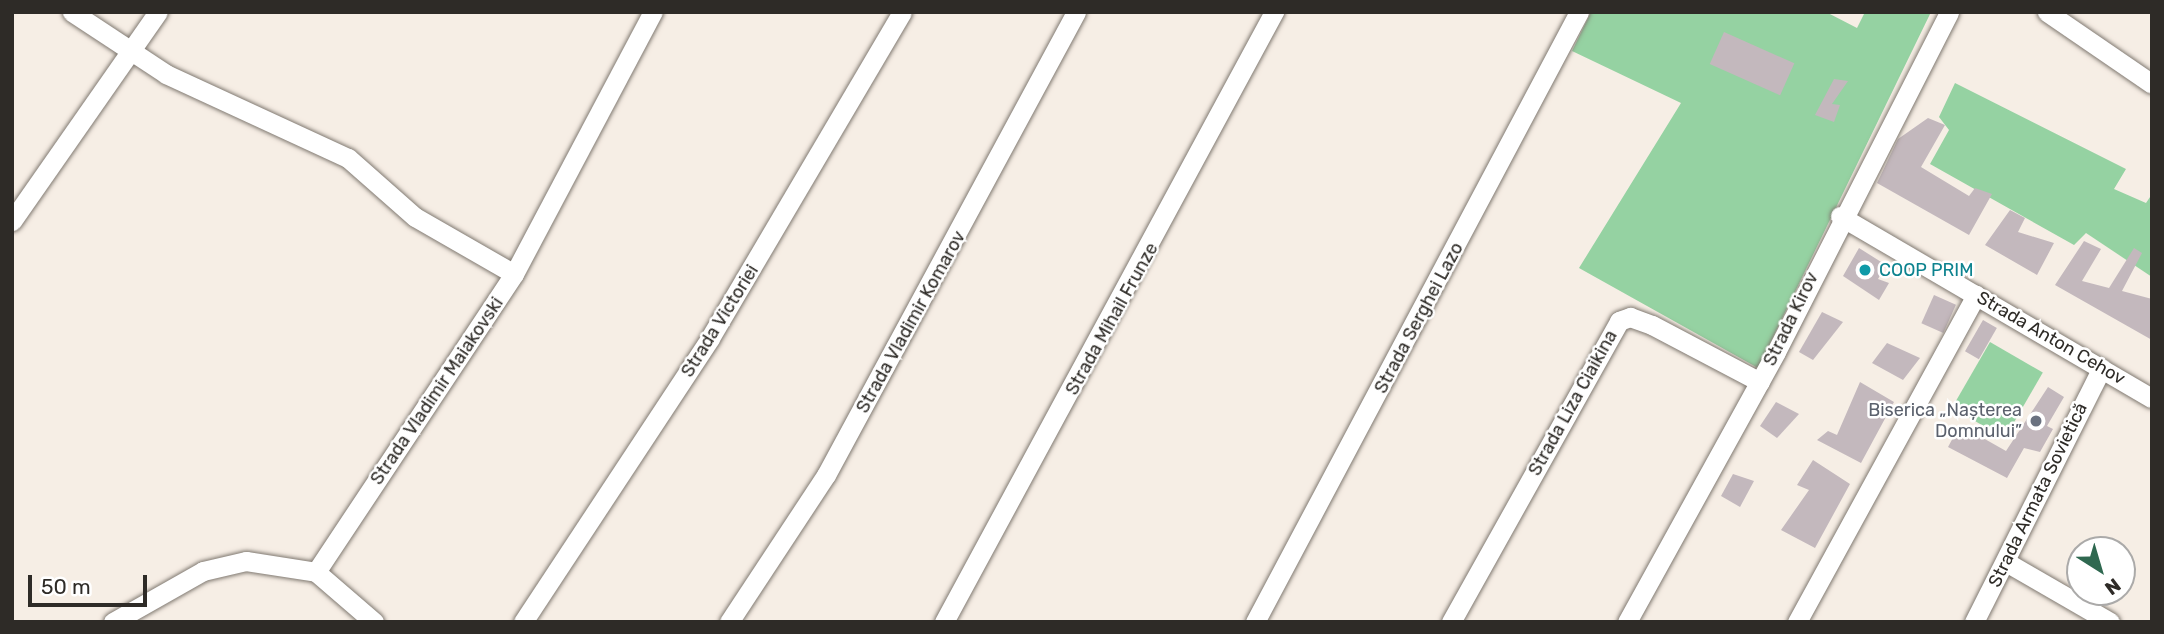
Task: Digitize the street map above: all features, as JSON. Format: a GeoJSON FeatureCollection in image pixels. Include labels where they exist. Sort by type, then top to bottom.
{"type":"FeatureCollection","features":[{"type":"Feature","properties":{"kind":"street"},"geometry":{"type":"LineString","coordinates":[[72,12],[136,51],[166,74],[238,111],[348,158],[415,217],[514,274]]}},
{"type":"Feature","properties":{"kind":"street"},"geometry":{"type":"LineString","coordinates":[[12,221],[136,51],[158,12]]}},
{"type":"Feature","properties":{"kind":"street","name":"Strada Vladimir Maiakovski"},"geometry":{"type":"LineString","coordinates":[[316,572],[514,274],[653,12]]}},
{"type":"Feature","properties":{"kind":"street","name":"Strada Victoriei"},"geometry":{"type":"LineString","coordinates":[[523,622],[703,349],[902,12]]}},
{"type":"Feature","properties":{"kind":"street","name":"Strada Vladimir Komarov"},"geometry":{"type":"LineString","coordinates":[[729,622],[826,475],[1076,12]]}},
{"type":"Feature","properties":{"kind":"street","name":"Strada Mihail Frunze"},"geometry":{"type":"LineString","coordinates":[[944,622],[1274,12]]}},
{"type":"Feature","properties":{"kind":"street","name":"Strada Serghei Lazo"},"geometry":{"type":"LineString","coordinates":[[1255,622],[1579,12]]}},
{"type":"Feature","properties":{"kind":"street","name":"Strada Kirov"},"geometry":{"type":"LineString","coordinates":[[1627,622],[1760,382],[1840,216],[1950,12]]}},
{"type":"Feature","properties":{"kind":"street"},"geometry":{"type":"LineString","coordinates":[[2047,12],[2152,84]]}},
{"type":"Feature","properties":{"kind":"street","name":"Strada Anton Cehov"},"geometry":{"type":"LineString","coordinates":[[1840,216],[2152,398]]}},
{"type":"Feature","properties":{"kind":"street"},"geometry":{"type":"LineString","coordinates":[[1797,622],[1976,295]]}},
{"type":"Feature","properties":{"kind":"street","name":"Strada Liza Ciaikina"},"geometry":{"type":"LineString","coordinates":[[1451,622],[1619,321],[1630,317],[1652,325],[1760,382]]}},
{"type":"Feature","properties":{"kind":"street","name":"Strada Armata Sovietică"},"geometry":{"type":"LineString","coordinates":[[1974,622],[2102,368]]}},
{"type":"Feature","properties":{"kind":"street"},"geometry":{"type":"LineString","coordinates":[[2006,562],[2110,622]]}},
{"type":"Feature","properties":{"kind":"street"},"geometry":{"type":"LineString","coordinates":[[113,622],[224,564],[316,572],[374,622]]}},
{"type":"Feature","properties":{"kind":"green space"},"geometry":{"type":"Polygon","coordinates":[[[1591,12],[1826,12],[1857,28],[1865,12],[1931,12],[1758,368],[1579,268],[1681,103],[1572,51],[1591,12]]]}},
{"type":"Feature","properties":{"kind":"green space"},"geometry":{"type":"Polygon","coordinates":[[[1955,83],[2126,169],[2114,189],[2146,203],[2152,194],[2152,277],[2086,233],[2074,245],[1930,164],[1949,130],[1939,117],[1955,83]]]}},
{"type":"Feature","properties":{"kind":"green space"},"geometry":{"type":"Polygon","coordinates":[[[1990,342],[2043,372],[2005,438],[1952,408],[1990,342]]]}},
{"type":"Feature","properties":{"kind":"building"},"geometry":{"type":"Polygon","coordinates":[[[1724,32],[1794,63],[1780,95],[1710,64],[1724,32]]]}},
{"type":"Feature","properties":{"kind":"building"},"geometry":{"type":"Polygon","coordinates":[[[1834,79],[1848,81],[1832,104],[1840,105],[1834,122],[1815,115],[1834,79]]]}},
{"type":"Feature","properties":{"kind":"building"},"geometry":{"type":"Polygon","coordinates":[[[1928,118],[1945,125],[1921,167],[1969,196],[1975,188],[1992,194],[1969,235],[1877,183],[1898,139],[1928,118]]]}},
{"type":"Feature","properties":{"kind":"building"},"geometry":{"type":"Polygon","coordinates":[[[2010,210],[2025,218],[2018,232],[2054,243],[2037,275],[1985,245],[2010,210]]]}},
{"type":"Feature","properties":{"kind":"building"},"geometry":{"type":"Polygon","coordinates":[[[2084,241],[2101,249],[2082,281],[2109,288],[2134,248],[2142,253],[2122,291],[2152,299],[2152,340],[2055,285],[2084,241]]]}},
{"type":"Feature","properties":{"kind":"building","name":"COOP PRIM"},"geometry":{"type":"Polygon","coordinates":[[[1859,248],[1886,265],[1878,279],[1889,283],[1879,300],[1843,276],[1859,248]]]}},
{"type":"Feature","properties":{"kind":"building"},"geometry":{"type":"Polygon","coordinates":[[[1934,295],[1956,305],[1943,333],[1921,323],[1934,295]]]}},
{"type":"Feature","properties":{"kind":"building"},"geometry":{"type":"Polygon","coordinates":[[[1822,312],[1843,322],[1813,360],[1799,352],[1822,312]]]}},
{"type":"Feature","properties":{"kind":"building"},"geometry":{"type":"Polygon","coordinates":[[[1983,320],[1997,328],[1979,359],[1965,351],[1983,320]]]}},
{"type":"Feature","properties":{"kind":"building"},"geometry":{"type":"Polygon","coordinates":[[[1887,343],[1920,358],[1903,380],[1872,363],[1887,343]]]}},
{"type":"Feature","properties":{"kind":"building"},"geometry":{"type":"Polygon","coordinates":[[[1860,382],[1894,402],[1861,463],[1817,440],[1828,431],[1837,435],[1860,382]]]}},
{"type":"Feature","properties":{"kind":"building"},"geometry":{"type":"Polygon","coordinates":[[[2048,387],[2064,397],[2047,426],[2053,429],[2040,452],[2024,448],[2007,478],[1948,447],[1960,425],[2006,451],[2048,387]]]}},
{"type":"Feature","properties":{"kind":"building"},"geometry":{"type":"Polygon","coordinates":[[[1776,402],[1799,414],[1777,438],[1760,426],[1776,402]]]}},
{"type":"Feature","properties":{"kind":"building"},"geometry":{"type":"Polygon","coordinates":[[[1813,460],[1850,484],[1815,548],[1781,530],[1809,490],[1797,485],[1813,460]]]}},
{"type":"Feature","properties":{"kind":"building"},"geometry":{"type":"Polygon","coordinates":[[[1733,474],[1754,481],[1740,507],[1721,496],[1733,474]]]}},
{"type":"Feature","properties":{"kind":"place","name":"COOP PRIM"},"geometry":{"type":"Point","coordinates":[1865,270]}},
{"type":"Feature","properties":{"kind":"place","name":"Biserica „Nașterea Domnului”"},"geometry":{"type":"Point","coordinates":[2036,421]}}]}
